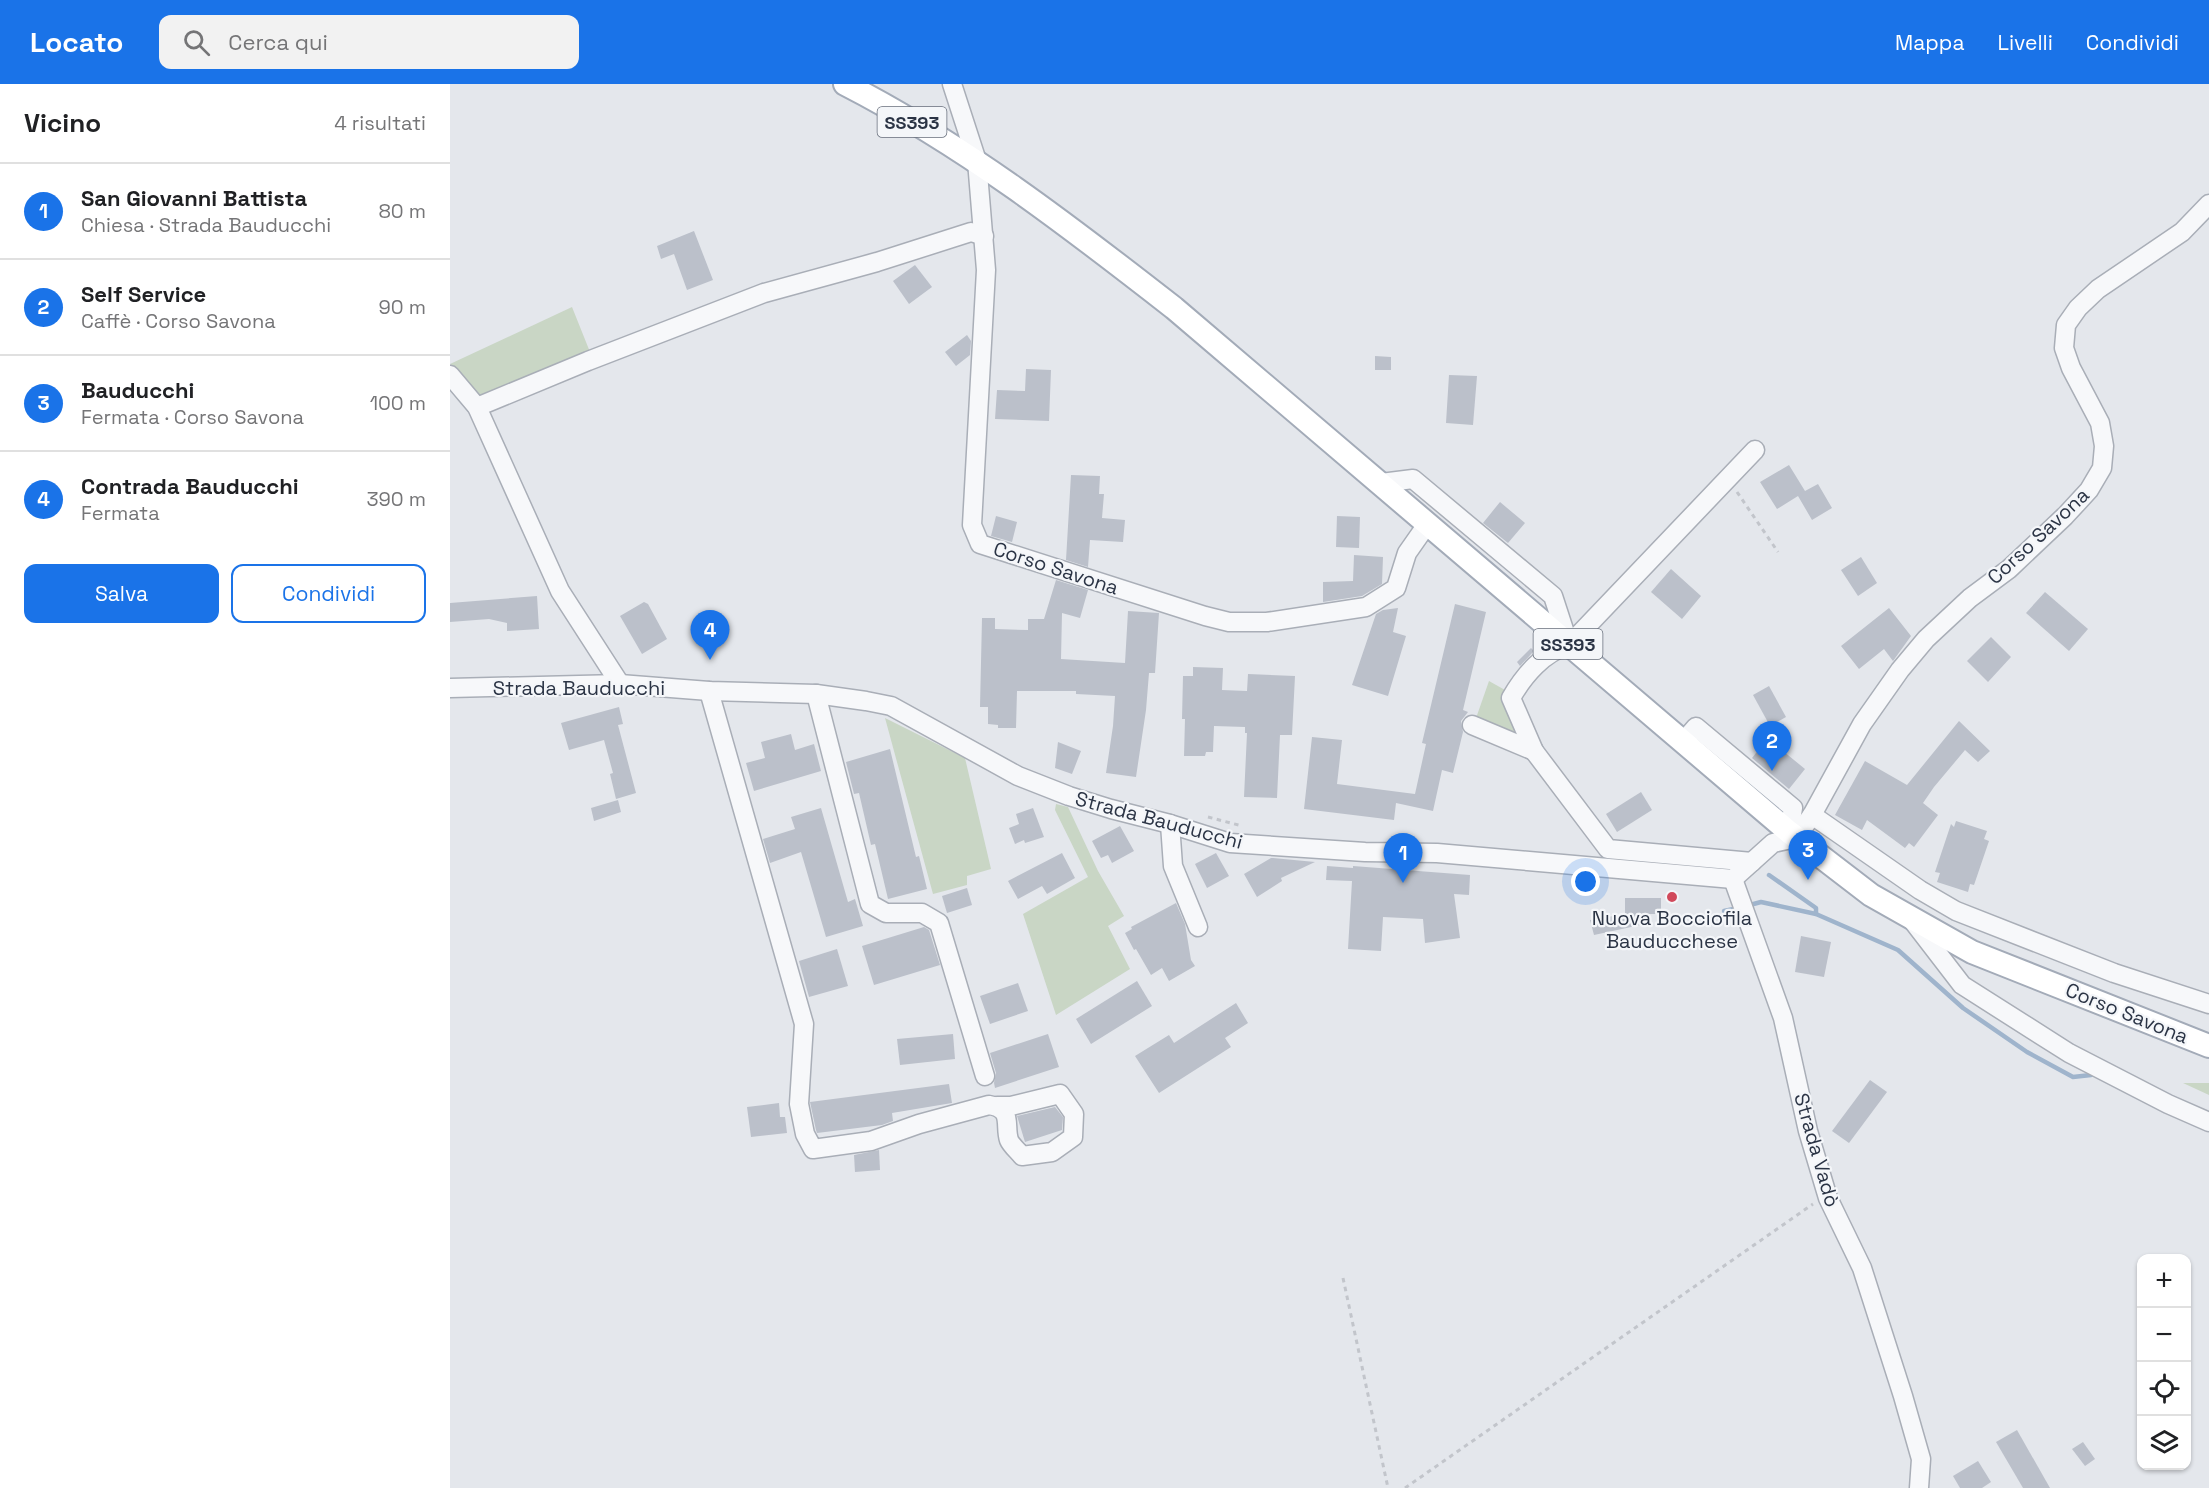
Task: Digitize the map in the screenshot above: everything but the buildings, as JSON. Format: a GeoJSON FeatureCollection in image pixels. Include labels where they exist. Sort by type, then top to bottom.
{"type":"FeatureCollection","features":[{"type":"Feature","properties":{"kind":"main road","name":"Corso Savona"},"geometry":{"type":"LineString","coordinates":[[846,84],[976,161],[1082,236],[1174,308],[1792,835],[1871,895],[1972,952],[2209,1046]]}},
{"type":"Feature","properties":{"kind":"street"},"geometry":{"type":"LineString","coordinates":[[952,84],[976,161]]}},
{"type":"Feature","properties":{"kind":"street","name":"Corso Savona"},"geometry":{"type":"LineString","coordinates":[[976,161],[986,270],[972,525],[980,544],[1205,616],[1229,622],[1267,622],[1365,607],[1380,599],[1396,588],[1407,553],[1428,523]]}},
{"type":"Feature","properties":{"kind":"street","name":"Corso Savona"},"geometry":{"type":"LineString","coordinates":[[1792,835],[1812,815],[1862,724],[1919,647],[1970,598],[2009,568],[2065,516],[2089,490],[2102,468],[2104,446],[2100,423],[2071,368],[2064,348],[2066,325],[2078,308],[2098,289],[2182,232],[2209,204]]}},
{"type":"Feature","properties":{"kind":"street"},"geometry":{"type":"LineString","coordinates":[[477,407],[764,293],[877,262],[970,232],[984,237]]}},
{"type":"Feature","properties":{"kind":"street"},"geometry":{"type":"LineString","coordinates":[[450,375],[477,407],[560,591],[620,684]]}},
{"type":"Feature","properties":{"kind":"street"},"geometry":{"type":"LineString","coordinates":[[1752,862],[1608,849],[1534,751],[1511,698],[1521,680],[1554,649],[1569,645],[1755,450]]}},
{"type":"Feature","properties":{"kind":"street"},"geometry":{"type":"LineString","coordinates":[[1381,483],[1413,479],[1553,596],[1569,645]]}},
{"type":"Feature","properties":{"kind":"street","name":"Strada Bauducchi"},"geometry":{"type":"LineString","coordinates":[[450,688],[620,684],[709,691],[816,694],[891,706],[1018,776],[1100,806],[1170,824],[1230,843],[1365,852],[1437,853],[1733,879]]}},
{"type":"Feature","properties":{"kind":"street"},"geometry":{"type":"LineString","coordinates":[[709,691],[804,1024],[799,1104],[805,1134],[813,1149],[871,1141],[920,1124],[989,1105],[1011,1106],[1060,1094],[1074,1114],[1073,1137],[1052,1152],[1022,1156],[1009,1141],[1008,1119],[997,1106]]}},
{"type":"Feature","properties":{"kind":"street"},"geometry":{"type":"LineString","coordinates":[[816,694],[870,904],[886,913],[922,913],[939,923],[985,1076]]}},
{"type":"Feature","properties":{"kind":"street"},"geometry":{"type":"LineString","coordinates":[[1472,725],[1534,751]]}},
{"type":"Feature","properties":{"kind":"street","name":"Corso Savona"},"geometry":{"type":"LineString","coordinates":[[1812,815],[1920,890],[1956,911],[2114,974],[2209,1004]]}},
{"type":"Feature","properties":{"kind":"street"},"geometry":{"type":"LineString","coordinates":[[1170,824],[1173,866],[1198,927]]}},
{"type":"Feature","properties":{"kind":"street"},"geometry":{"type":"LineString","coordinates":[[1733,879],[1773,843],[1792,835]]}},
{"type":"Feature","properties":{"kind":"street"},"geometry":{"type":"LineString","coordinates":[[1595,868],[1608,849]]}},
{"type":"Feature","properties":{"kind":"street","name":"Strada Vadò"},"geometry":{"type":"LineString","coordinates":[[1733,879],[1783,1018],[1808,1131],[1830,1202],[1862,1268],[1903,1396],[1921,1459],[1919,1488]]}},
{"type":"Feature","properties":{"kind":"street"},"geometry":{"type":"LineString","coordinates":[[1910,916],[1962,985],[2069,1053],[2168,1104],[2209,1122]]}},
{"type":"Feature","properties":{"kind":"path"},"geometry":{"type":"LineString","coordinates":[[1727,477],[1778,552]]}},
{"type":"Feature","properties":{"kind":"path"},"geometry":{"type":"LineString","coordinates":[[1204,816],[1247,828]]}},
{"type":"Feature","properties":{"kind":"path"},"geometry":{"type":"LineString","coordinates":[[1405,1488],[1811,1204],[1830,1202]]}},
{"type":"Feature","properties":{"kind":"path"},"geometry":{"type":"LineString","coordinates":[[1343,1278],[1388,1488]]}},
{"type":"Feature","properties":{"kind":"green space"},"geometry":{"type":"Polygon","coordinates":[[[572,307],[590,352],[483,398],[450,364],[572,307]]]}},
{"type":"Feature","properties":{"kind":"green space"},"geometry":{"type":"Polygon","coordinates":[[[1489,681],[1505,690],[1519,741],[1475,721],[1489,681]]]}},
{"type":"Feature","properties":{"kind":"green space"},"geometry":{"type":"Polygon","coordinates":[[[885,718],[965,758],[991,869],[967,876],[967,885],[933,894],[885,718]]]}},
{"type":"Feature","properties":{"kind":"green space"},"geometry":{"type":"Polygon","coordinates":[[[1056,804],[1068,807],[1098,871],[1124,916],[1108,926],[1130,969],[1056,1015],[1023,914],[1088,877],[1055,810],[1056,804]]]}},
{"type":"Feature","properties":{"kind":"green space"},"geometry":{"type":"Polygon","coordinates":[[[2183,1083],[2209,1083],[2209,1095],[2183,1083]]]}},
{"type":"Feature","properties":{"kind":"waterway"},"geometry":{"type":"LineString","coordinates":[[1769,875],[1816,908],[1816,914]]}},
{"type":"Feature","properties":{"kind":"waterway"},"geometry":{"type":"LineString","coordinates":[[1746,906],[1761,902],[1816,914],[1898,950],[1963,1008],[2027,1052],[2073,1077],[2091,1075]]}},
{"type":"Feature","properties":{"kind":"waterway"},"geometry":{"type":"LineString","coordinates":[[1724,911],[1738,908]]}},
{"type":"Feature","properties":{"kind":"place","name":"Contrada Bauducchi"},"geometry":{"type":"Point","coordinates":[710,660]}},
{"type":"Feature","properties":{"kind":"place","name":"Self Service"},"geometry":{"type":"Point","coordinates":[1772,771]}},
{"type":"Feature","properties":{"kind":"place","name":"Bauducchi"},"geometry":{"type":"Point","coordinates":[1808,880]}},
{"type":"Feature","properties":{"kind":"place","name":"San Giovanni Battista"},"geometry":{"type":"Point","coordinates":[1403,883]}},
{"type":"Feature","properties":{"kind":"place","name":"Nuova Bocciofila Bauducchese"},"geometry":{"type":"Point","coordinates":[1672,897]}}]}
